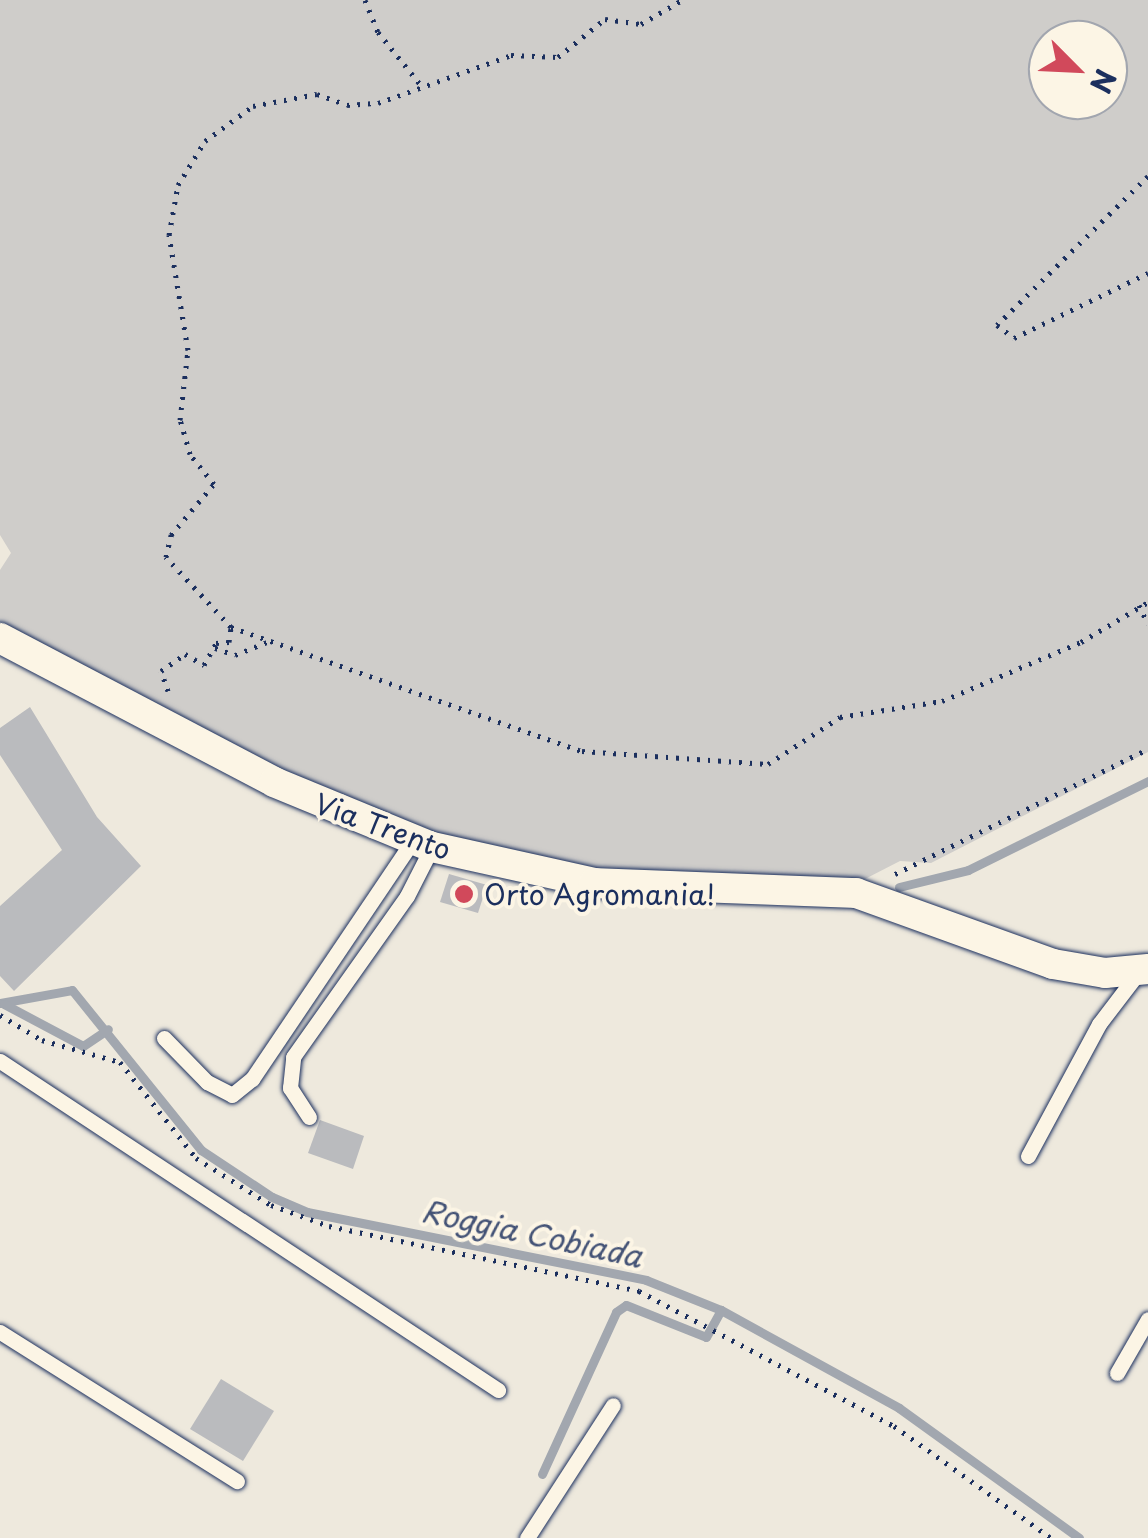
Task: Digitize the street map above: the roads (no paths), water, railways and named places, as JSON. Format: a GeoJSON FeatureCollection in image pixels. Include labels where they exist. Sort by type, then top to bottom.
{"type":"FeatureCollection","features":[{"type":"Feature","properties":{"kind":"street","name":"Via Trento"},"geometry":{"type":"LineString","coordinates":[[0,638],[362,824],[423,844],[594,883],[856,892],[1022,956],[1105,973],[1144,969]]}},
{"type":"Feature","properties":{"kind":"lane"},"geometry":{"type":"LineString","coordinates":[[164,1038],[207,1082],[232,1095],[252,1079],[423,844]]}},
{"type":"Feature","properties":{"kind":"lane"},"geometry":{"type":"LineString","coordinates":[[309,1117],[290,1088],[292,1057],[407,896],[423,844]]}},
{"type":"Feature","properties":{"kind":"lane"},"geometry":{"type":"LineString","coordinates":[[1028,1156],[1098,1024],[1144,969]]}},
{"type":"Feature","properties":{"kind":"lane"},"geometry":{"type":"LineString","coordinates":[[0,1061],[498,1390]]}},
{"type":"Feature","properties":{"kind":"lane"},"geometry":{"type":"LineString","coordinates":[[1117,1373],[1148,1320]]}},
{"type":"Feature","properties":{"kind":"lane"},"geometry":{"type":"LineString","coordinates":[[0,1332],[237,1482]]}},
{"type":"Feature","properties":{"kind":"lane"},"geometry":{"type":"LineString","coordinates":[[527,1538],[613,1405]]}},
{"type":"Feature","properties":{"kind":"waterway"},"geometry":{"type":"LineString","coordinates":[[899,887],[968,870],[1148,781]]}},
{"type":"Feature","properties":{"kind":"waterway","name":"Roggia Cobiada"},"geometry":{"type":"LineString","coordinates":[[0,1003],[72,990],[201,1150],[272,1197],[307,1212],[646,1280],[721,1310],[899,1408],[1079,1538]]}},
{"type":"Feature","properties":{"kind":"waterway"},"geometry":{"type":"LineString","coordinates":[[4,1004],[83,1046],[108,1029]]}},
{"type":"Feature","properties":{"kind":"waterway"},"geometry":{"type":"LineString","coordinates":[[542,1474],[616,1312],[626,1305],[706,1337],[721,1310]]}},
{"type":"Feature","properties":{"kind":"place","name":"Orto Agromania!"},"geometry":{"type":"Point","coordinates":[464,894]}}]}
